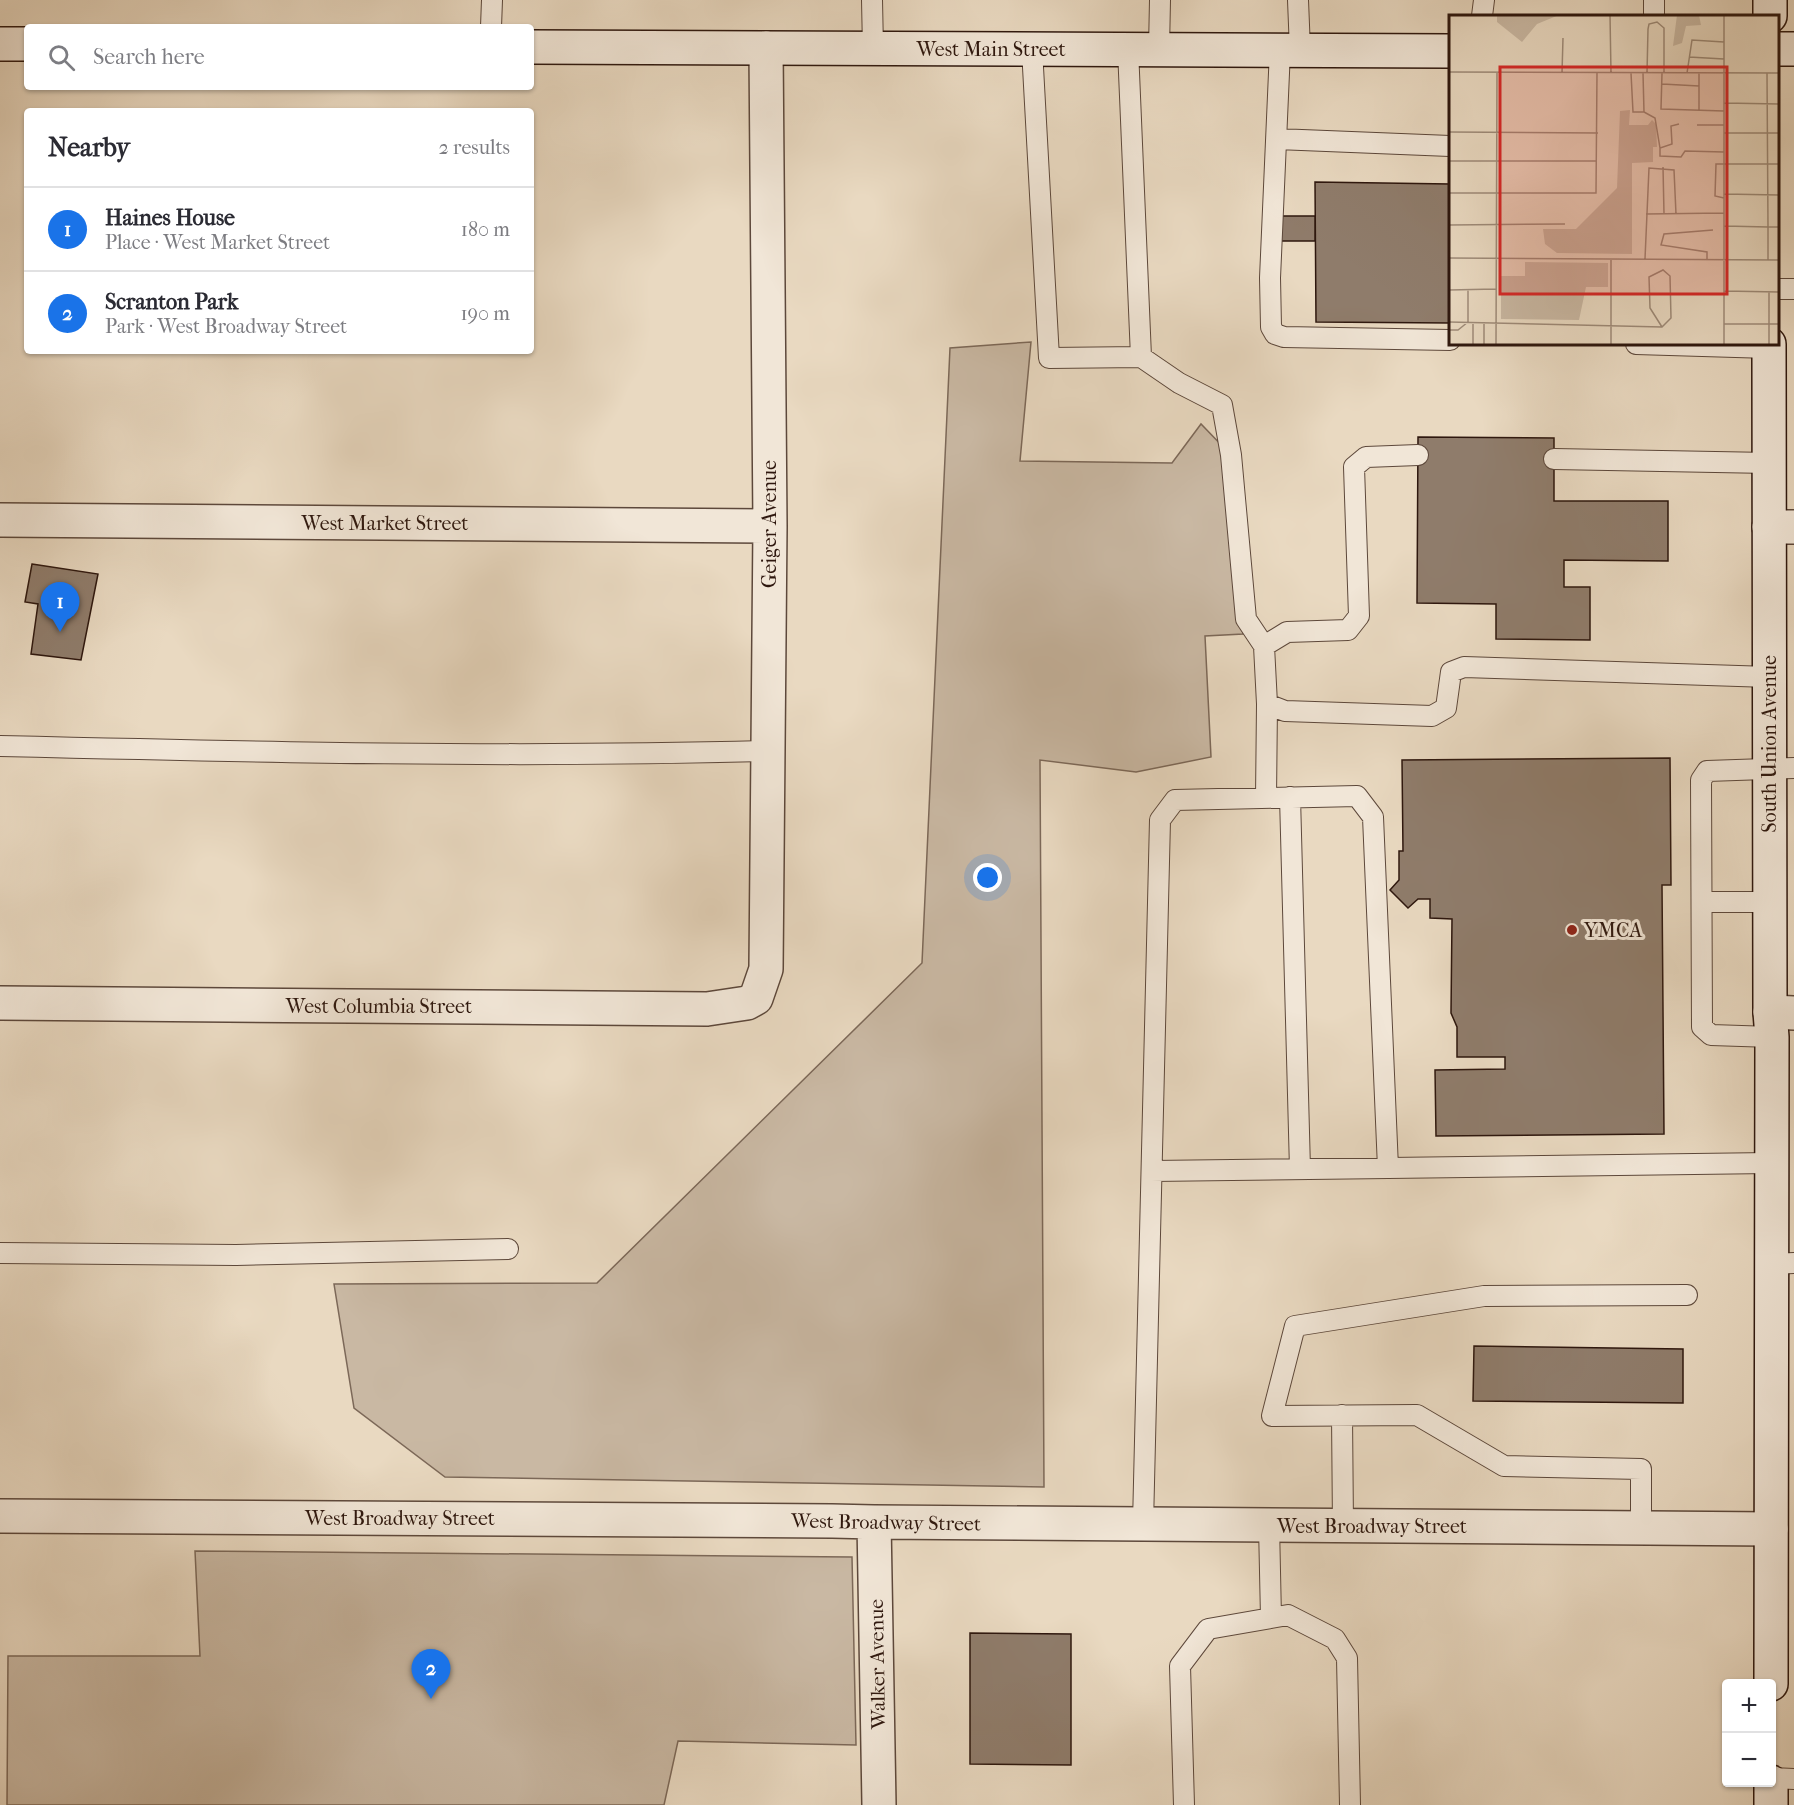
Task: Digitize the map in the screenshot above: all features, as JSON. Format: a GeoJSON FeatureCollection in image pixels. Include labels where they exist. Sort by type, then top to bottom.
{"type":"FeatureCollection","features":[{"type":"Feature","properties":{"kind":"street"},"geometry":{"type":"LineString","coordinates":[[0,44],[24,44]]}},
{"type":"Feature","properties":{"kind":"street","name":"West Main Street"},"geometry":{"type":"LineString","coordinates":[[534,47],[1449,51]]}},
{"type":"Feature","properties":{"kind":"street","name":"Geiger Avenue"},"geometry":{"type":"LineString","coordinates":[[756,998],[766,969],[770,526],[766,48]]}},
{"type":"Feature","properties":{"kind":"street","name":"South Union Avenue"},"geometry":{"type":"LineString","coordinates":[[1769,346],[1769,464],[1781,527],[1769,677],[1782,768],[1770,902],[1778,1021],[1770,1163],[1782,1264],[1783,1529],[1771,1679]]}},
{"type":"Feature","properties":{"kind":"street","name":"West Market Street"},"geometry":{"type":"LineString","coordinates":[[0,520],[770,526]]}},
{"type":"Feature","properties":{"kind":"street","name":"West Columbia Street"},"geometry":{"type":"LineString","coordinates":[[0,1003],[707,1009],[747,1003],[756,998]]}},
{"type":"Feature","properties":{"kind":"street","name":"West Broadway Street"},"geometry":{"type":"LineString","coordinates":[[0,1516],[820,1520],[1783,1529]]}},
{"type":"Feature","properties":{"kind":"street","name":"Walker Avenue"},"geometry":{"type":"LineString","coordinates":[[874,1522],[879,1805]]}},
{"type":"Feature","properties":{"kind":"street"},"geometry":{"type":"LineString","coordinates":[[1771,1787],[1771,1805]]}},
{"type":"Feature","properties":{"kind":"lane"},"geometry":{"type":"LineString","coordinates":[[492,0],[492,24]]}},
{"type":"Feature","properties":{"kind":"lane"},"geometry":{"type":"LineString","coordinates":[[872,0],[873,48]]}},
{"type":"Feature","properties":{"kind":"lane"},"geometry":{"type":"LineString","coordinates":[[1141,357],[1144,49],[1160,0]]}},
{"type":"Feature","properties":{"kind":"lane"},"geometry":{"type":"LineString","coordinates":[[1298,0],[1277,139],[1270,278],[1271,327],[1275,334],[1284,337],[1449,339]]}},
{"type":"Feature","properties":{"kind":"lane"},"geometry":{"type":"LineString","coordinates":[[1482,15],[1484,0]]}},
{"type":"Feature","properties":{"kind":"lane"},"geometry":{"type":"LineString","coordinates":[[1032,49],[1049,358],[1141,357],[1179,383],[1222,405],[1231,455],[1246,619],[1264,646],[1267,705],[1266,798]]}},
{"type":"Feature","properties":{"kind":"lane"},"geometry":{"type":"LineString","coordinates":[[1277,139],[1449,146]]}},
{"type":"Feature","properties":{"kind":"lane"},"geometry":{"type":"LineString","coordinates":[[1702,345],[1769,346]]}},
{"type":"Feature","properties":{"kind":"lane"},"geometry":{"type":"LineString","coordinates":[[1264,646],[1287,632],[1348,630],[1359,616],[1354,467],[1366,457],[1418,455]]}},
{"type":"Feature","properties":{"kind":"lane"},"geometry":{"type":"LineString","coordinates":[[1554,459],[1769,464]]}},
{"type":"Feature","properties":{"kind":"lane"},"geometry":{"type":"LineString","coordinates":[[1267,705],[1285,711],[1432,716],[1446,708],[1451,672],[1464,667],[1769,677]]}},
{"type":"Feature","properties":{"kind":"lane"},"geometry":{"type":"LineString","coordinates":[[0,746],[467,754],[666,754],[768,751]]}},
{"type":"Feature","properties":{"kind":"lane"},"geometry":{"type":"LineString","coordinates":[[1778,1021],[1711,1035],[1702,1027],[1701,780],[1707,771],[1782,768]]}},
{"type":"Feature","properties":{"kind":"lane"},"geometry":{"type":"LineString","coordinates":[[1143,1524],[1160,820],[1175,800],[1356,796],[1373,817],[1388,1168]]}},
{"type":"Feature","properties":{"kind":"lane"},"geometry":{"type":"LineString","coordinates":[[1290,797],[1300,1169]]}},
{"type":"Feature","properties":{"kind":"lane"},"geometry":{"type":"LineString","coordinates":[[1702,902],[1770,902]]}},
{"type":"Feature","properties":{"kind":"lane"},"geometry":{"type":"LineString","coordinates":[[1152,1171],[1770,1163]]}},
{"type":"Feature","properties":{"kind":"lane"},"geometry":{"type":"LineString","coordinates":[[0,1253],[236,1255],[508,1249]]}},
{"type":"Feature","properties":{"kind":"lane"},"geometry":{"type":"LineString","coordinates":[[1641,1527],[1641,1469],[1504,1466],[1417,1415],[1272,1416],[1295,1326],[1484,1296],[1687,1295]]}},
{"type":"Feature","properties":{"kind":"lane"},"geometry":{"type":"LineString","coordinates":[[1342,1415],[1343,1526]]}},
{"type":"Feature","properties":{"kind":"lane"},"geometry":{"type":"LineString","coordinates":[[1269,1525],[1271,1617]]}},
{"type":"Feature","properties":{"kind":"lane"},"geometry":{"type":"LineString","coordinates":[[1184,1805],[1180,1666],[1209,1629],[1288,1615],[1335,1639],[1347,1658],[1350,1805]]}},
{"type":"Feature","properties":{"kind":"lane"},"geometry":{"type":"LineString","coordinates":[[1776,1780],[1794,1779]]}},
{"type":"Feature","properties":{"kind":"shaded area"},"geometry":{"type":"Polygon","coordinates":[[[1031,342],[1020,461],[1172,463],[1201,424],[1231,455],[1243,634],[1205,636],[1211,757],[1136,772],[1040,760],[1044,1487],[445,1477],[354,1408],[334,1284],[597,1283],[922,963],[950,348],[1031,342]]]}},
{"type":"Feature","properties":{"kind":"shaded area"},"geometry":{"type":"Polygon","coordinates":[[[195,1551],[852,1557],[856,1745],[678,1741],[664,1805],[7,1805],[8,1656],[200,1656],[195,1551]]]}},
{"type":"Feature","properties":{"kind":"building"},"geometry":{"type":"Polygon","coordinates":[[[1315,182],[1449,184],[1449,323],[1316,322],[1315,182]]]}},
{"type":"Feature","properties":{"kind":"building"},"geometry":{"type":"Polygon","coordinates":[[[1277,216],[1315,216],[1315,241],[1277,241],[1277,216]]]}},
{"type":"Feature","properties":{"kind":"building"},"geometry":{"type":"Polygon","coordinates":[[[1418,437],[1554,438],[1554,501],[1668,501],[1668,561],[1564,560],[1564,587],[1590,587],[1590,640],[1496,639],[1496,604],[1417,603],[1418,437]]]}},
{"type":"Feature","properties":{"kind":"building"},"geometry":{"type":"Polygon","coordinates":[[[32,564],[98,574],[81,660],[31,654],[38,604],[25,602],[32,564]]]}},
{"type":"Feature","properties":{"kind":"building"},"geometry":{"type":"Polygon","coordinates":[[[1670,758],[1671,885],[1662,885],[1664,1134],[1436,1136],[1435,1070],[1505,1069],[1505,1057],[1457,1057],[1457,1027],[1451,1013],[1452,919],[1430,918],[1430,899],[1418,899],[1408,908],[1390,890],[1399,880],[1399,851],[1403,851],[1402,760],[1670,758]]]}},
{"type":"Feature","properties":{"kind":"building"},"geometry":{"type":"Polygon","coordinates":[[[1474,1346],[1683,1349],[1683,1403],[1473,1401],[1474,1346]]]}},
{"type":"Feature","properties":{"kind":"building"},"geometry":{"type":"Polygon","coordinates":[[[970,1633],[1071,1634],[1071,1765],[970,1764],[970,1633]]]}},
{"type":"Feature","properties":{"kind":"place","name":"Haines House"},"geometry":{"type":"Point","coordinates":[60,632]}},
{"type":"Feature","properties":{"kind":"place","name":"YMCA"},"geometry":{"type":"Point","coordinates":[1572,930]}},
{"type":"Feature","properties":{"kind":"place","name":"Scranton Park"},"geometry":{"type":"Point","coordinates":[431,1699]}}]}
